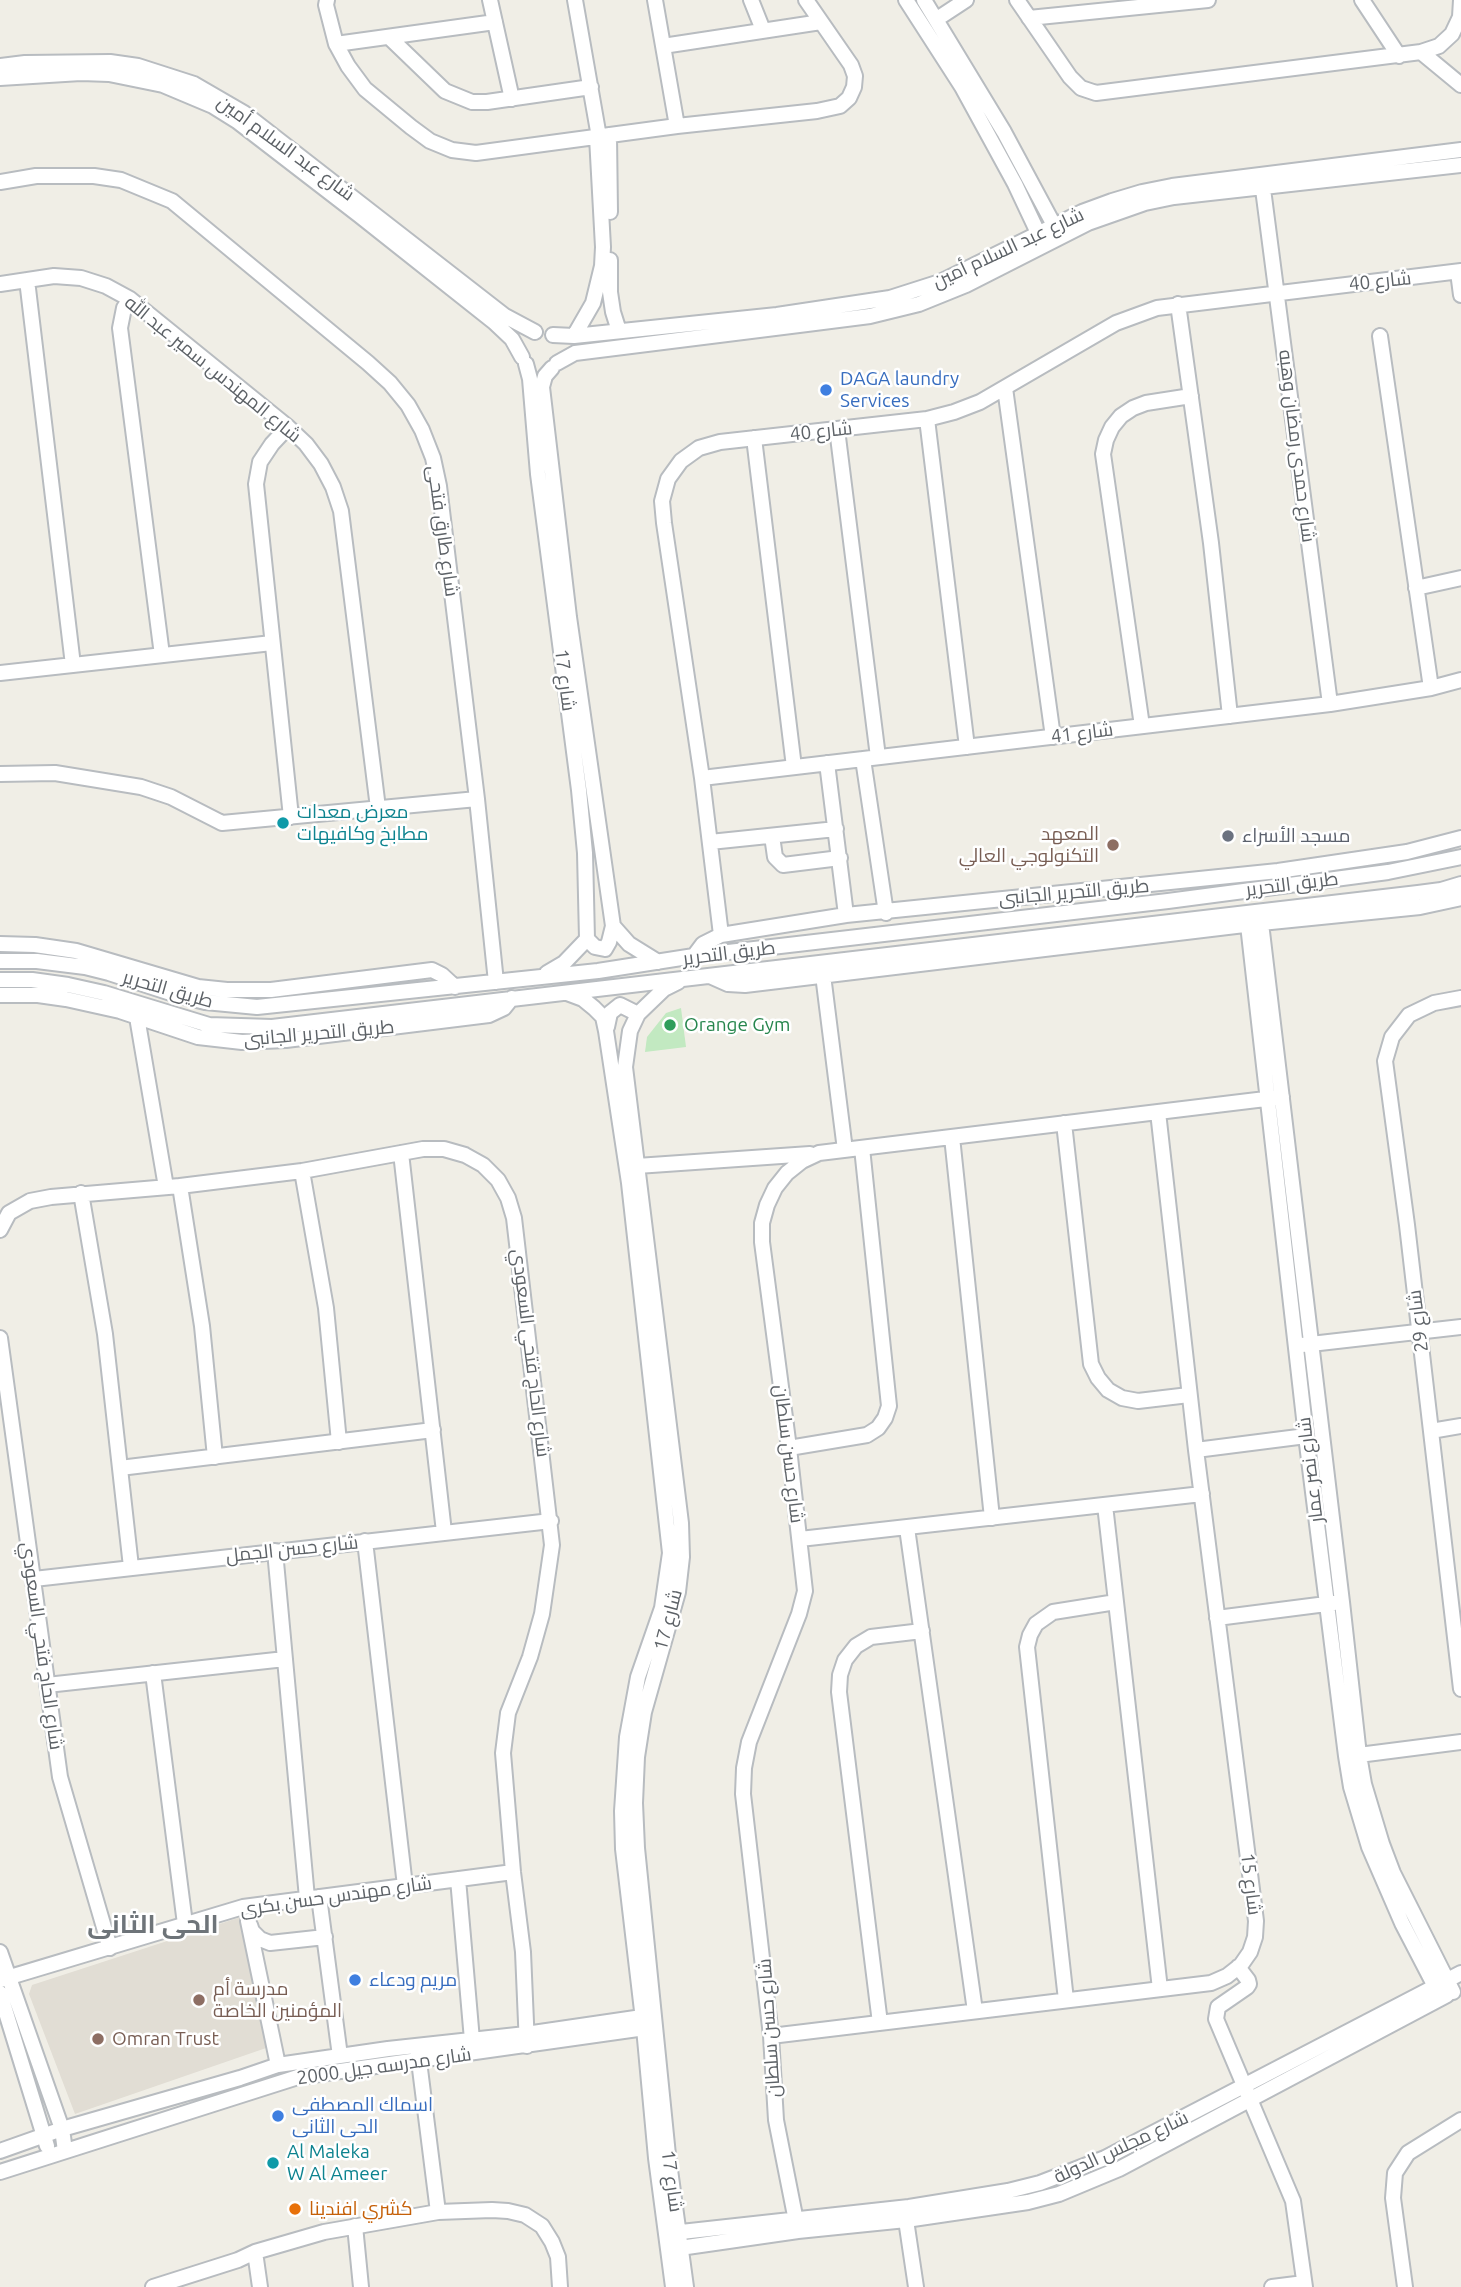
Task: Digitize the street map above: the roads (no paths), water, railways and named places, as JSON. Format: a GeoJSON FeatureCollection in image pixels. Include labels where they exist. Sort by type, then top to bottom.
{"type":"FeatureCollection","features":[{"type":"Feature","properties":{"kind":"street"},"geometry":{"type":"LineString","coordinates":[[327,0],[336,44],[365,89],[430,141],[452,150],[476,153],[840,106],[849,98],[855,76],[851,65],[806,0]]}},
{"type":"Feature","properties":{"kind":"street"},"geometry":{"type":"LineString","coordinates":[[490,0],[512,99]]}},
{"type":"Feature","properties":{"kind":"street"},"geometry":{"type":"LineString","coordinates":[[575,0],[602,136],[610,292],[619,331]]}},
{"type":"Feature","properties":{"kind":"street"},"geometry":{"type":"LineString","coordinates":[[655,0],[677,126]]}},
{"type":"Feature","properties":{"kind":"street"},"geometry":{"type":"LineString","coordinates":[[751,0],[763,30]]}},
{"type":"Feature","properties":{"kind":"street"},"geometry":{"type":"LineString","coordinates":[[906,0],[962,87],[1015,184],[1039,235]]}},
{"type":"Feature","properties":{"kind":"street"},"geometry":{"type":"LineString","coordinates":[[924,0],[1015,151],[1055,227]]}},
{"type":"Feature","properties":{"kind":"street"},"geometry":{"type":"LineString","coordinates":[[937,19],[966,0]]}},
{"type":"Feature","properties":{"kind":"street"},"geometry":{"type":"LineString","coordinates":[[1017,0],[1070,77],[1081,88],[1096,93],[1421,52],[1439,46],[1452,34],[1460,18],[1461,0]]}},
{"type":"Feature","properties":{"kind":"street"},"geometry":{"type":"LineString","coordinates":[[1029,18],[1208,0]]}},
{"type":"Feature","properties":{"kind":"street"},"geometry":{"type":"LineString","coordinates":[[1362,0],[1399,56]]}},
{"type":"Feature","properties":{"kind":"street"},"geometry":{"type":"LineString","coordinates":[[336,44],[495,22]]}},
{"type":"Feature","properties":{"kind":"street"},"geometry":{"type":"LineString","coordinates":[[663,46],[821,22]]}},
{"type":"Feature","properties":{"kind":"street"},"geometry":{"type":"LineString","coordinates":[[390,38],[433,82],[458,98],[472,102],[591,87]]}},
{"type":"Feature","properties":{"kind":"street"},"geometry":{"type":"LineString","coordinates":[[1421,52],[1461,85]]}},
{"type":"Feature","properties":{"kind":"street","name":"شارع عبد السلام أمين"},"geometry":{"type":"LineString","coordinates":[[0,66],[110,62],[138,66],[194,84],[236,108],[362,210],[504,330],[517,346],[524,361]]}},
{"type":"Feature","properties":{"kind":"street","name":"شارع عبد السلام أمين"},"geometry":{"type":"LineString","coordinates":[[0,78],[109,74],[149,81],[189,94],[237,121],[505,316],[535,332]]}},
{"type":"Feature","properties":{"kind":"street","name":"شارع عبد السلام أمين"},"geometry":{"type":"LineString","coordinates":[[806,318],[915,291],[964,272],[1082,212],[1142,192],[1172,186],[1428,161],[1461,150]]}},
{"type":"Feature","properties":{"kind":"street","name":"شارع عبد السلام أمين"},"geometry":{"type":"LineString","coordinates":[[1428,161],[1461,165]]}},
{"type":"Feature","properties":{"kind":"street","name":"شارع عبد السلام أمين"},"geometry":{"type":"LineString","coordinates":[[553,335],[574,336],[806,318],[870,316],[919,304],[965,285],[1088,223],[1145,203],[1174,197],[1263,189],[1380,167]]}},
{"type":"Feature","properties":{"kind":"street","name":"شارع طارق فتحى"},"geometry":{"type":"LineString","coordinates":[[0,182],[36,176],[93,176],[121,180],[172,201],[368,363],[390,383],[408,405],[433,458],[439,486],[496,982]]}},
{"type":"Feature","properties":{"kind":"street","name":"شارع حمدى رمضان وهبه"},"geometry":{"type":"LineString","coordinates":[[1263,189],[1330,704]]}},
{"type":"Feature","properties":{"kind":"street"},"geometry":{"type":"LineString","coordinates":[[574,336],[593,303],[607,247]]}},
{"type":"Feature","properties":{"kind":"street"},"geometry":{"type":"LineString","coordinates":[[1460,272],[1461,295]]}},
{"type":"Feature","properties":{"kind":"street","name":"شارع 40"},"geometry":{"type":"LineString","coordinates":[[722,935],[662,501],[668,479],[681,461],[699,448],[720,442],[927,419],[971,405],[1136,314],[1178,304],[1460,272]]}},
{"type":"Feature","properties":{"kind":"street","name":"شارع المهندس سمير عبد الله"},"geometry":{"type":"LineString","coordinates":[[0,284],[54,276],[81,278],[106,286],[130,299],[288,427],[306,444],[321,464],[341,511],[378,808]]}},
{"type":"Feature","properties":{"kind":"street"},"geometry":{"type":"LineString","coordinates":[[27,280],[73,665]]}},
{"type":"Feature","properties":{"kind":"street"},"geometry":{"type":"LineString","coordinates":[[130,299],[120,318],[120,328],[162,655]]}},
{"type":"Feature","properties":{"kind":"street"},"geometry":{"type":"LineString","coordinates":[[1178,304],[1211,543],[1230,716]]}},
{"type":"Feature","properties":{"kind":"street","name":"شارع عبد السلام أمين"},"geometry":{"type":"LineString","coordinates":[[555,366],[575,352],[778,321]]}},
{"type":"Feature","properties":{"kind":"street"},"geometry":{"type":"LineString","coordinates":[[541,331],[553,335],[561,352],[555,366],[541,371],[524,361],[522,345],[529,335],[541,331]]}},
{"type":"Feature","properties":{"kind":"street"},"geometry":{"type":"LineString","coordinates":[[1380,336],[1431,688]]}},
{"type":"Feature","properties":{"kind":"street","name":"شارع 17"},"geometry":{"type":"LineString","coordinates":[[524,361],[530,379],[538,474],[579,790],[587,939]]}},
{"type":"Feature","properties":{"kind":"street","name":"شارع 17"},"geometry":{"type":"LineString","coordinates":[[555,366],[543,379],[542,387],[569,617],[613,926]]}},
{"type":"Feature","properties":{"kind":"street"},"geometry":{"type":"LineString","coordinates":[[1005,388],[1053,737]]}},
{"type":"Feature","properties":{"kind":"street"},"geometry":{"type":"LineString","coordinates":[[1142,726],[1103,454],[1112,427],[1132,408],[1146,403],[1191,396]]}},
{"type":"Feature","properties":{"kind":"street"},"geometry":{"type":"LineString","coordinates":[[927,419],[967,747]]}},
{"type":"Feature","properties":{"kind":"street"},"geometry":{"type":"LineString","coordinates":[[288,427],[260,461],[256,484],[291,817]]}},
{"type":"Feature","properties":{"kind":"street"},"geometry":{"type":"LineString","coordinates":[[837,429],[878,757]]}},
{"type":"Feature","properties":{"kind":"street"},"geometry":{"type":"LineString","coordinates":[[754,438],[794,767]]}},
{"type":"Feature","properties":{"kind":"street"},"geometry":{"type":"LineString","coordinates":[[1416,588],[1461,578]]}},
{"type":"Feature","properties":{"kind":"street"},"geometry":{"type":"LineString","coordinates":[[0,673],[272,643]]}},
{"type":"Feature","properties":{"kind":"street","name":"شارع 41"},"geometry":{"type":"LineString","coordinates":[[702,778],[1330,704],[1431,688],[1461,680]]}},
{"type":"Feature","properties":{"kind":"street"},"geometry":{"type":"LineString","coordinates":[[863,759],[886,913]]}},
{"type":"Feature","properties":{"kind":"street"},"geometry":{"type":"LineString","coordinates":[[827,763],[841,858],[846,915]]}},
{"type":"Feature","properties":{"kind":"street"},"geometry":{"type":"LineString","coordinates":[[0,774],[55,773],[141,787],[171,797],[222,822],[477,799]]}},
{"type":"Feature","properties":{"kind":"street"},"geometry":{"type":"LineString","coordinates":[[710,842],[836,829]]}},
{"type":"Feature","properties":{"kind":"street"},"geometry":{"type":"LineString","coordinates":[[772,836],[775,857],[783,865],[841,858]]}},
{"type":"Feature","properties":{"kind":"street","name":"طريق التحرير الجانبى"},"geometry":{"type":"LineString","coordinates":[[694,956],[703,944],[722,935],[846,915],[1278,871],[1406,852],[1461,838]]}},
{"type":"Feature","properties":{"kind":"street","name":"طريق التحرير"},"geometry":{"type":"LineString","coordinates":[[0,961],[37,961],[85,967],[180,996],[231,1006],[257,1007],[598,971],[694,956],[1168,901],[1388,872],[1461,857]]}},
{"type":"Feature","properties":{"kind":"street"},"geometry":{"type":"LineString","coordinates":[[1342,861],[1388,872],[1402,879],[1403,892],[1397,896]]}},
{"type":"Feature","properties":{"kind":"street"},"geometry":{"type":"LineString","coordinates":[[1438,863],[1433,881],[1441,890]]}},
{"type":"Feature","properties":{"kind":"street"},"geometry":{"type":"LineString","coordinates":[[1168,901],[1189,881]]}},
{"type":"Feature","properties":{"kind":"street","name":"طريق التحرير"},"geometry":{"type":"LineString","coordinates":[[0,980],[54,982],[104,993],[209,1025],[272,1027],[709,976],[728,984],[745,985],[822,969],[859,958],[1166,923],[1325,910],[1441,890],[1461,884]]}},
{"type":"Feature","properties":{"kind":"street"},"geometry":{"type":"LineString","coordinates":[[822,969],[961,958],[1190,932],[1254,924],[1325,910],[1420,907],[1461,898]]}},
{"type":"Feature","properties":{"kind":"street"},"geometry":{"type":"LineString","coordinates":[[960,903],[1009,919]]}},
{"type":"Feature","properties":{"kind":"street"},"geometry":{"type":"LineString","coordinates":[[1166,923],[1190,932]]}},
{"type":"Feature","properties":{"kind":"street","name":"شارع نصر عمار"},"geometry":{"type":"LineString","coordinates":[[1254,924],[1275,1098],[1311,1344],[1342,1602],[1352,1756]]}},
{"type":"Feature","properties":{"kind":"street"},"geometry":{"type":"LineString","coordinates":[[543,976],[564,963],[587,939],[594,947],[605,948],[613,926]]}},
{"type":"Feature","properties":{"kind":"street"},"geometry":{"type":"LineString","coordinates":[[613,926],[629,944],[658,962]]}},
{"type":"Feature","properties":{"kind":"street"},"geometry":{"type":"LineString","coordinates":[[851,938],[853,952],[859,958]]}},
{"type":"Feature","properties":{"kind":"street"},"geometry":{"type":"LineString","coordinates":[[813,943],[822,950],[822,969],[845,1150]]}},
{"type":"Feature","properties":{"kind":"street"},"geometry":{"type":"LineString","coordinates":[[0,944],[76,951],[198,987],[217,989],[271,990],[432,970],[455,987]]}},
{"type":"Feature","properties":{"kind":"street"},"geometry":{"type":"LineString","coordinates":[[961,958],[982,944]]}},
{"type":"Feature","properties":{"kind":"street","name":"شارع 17"},"geometry":{"type":"LineString","coordinates":[[685,979],[664,989],[638,1014],[631,1031],[625,1067],[681,1534],[682,1558],[678,1592],[649,1690],[637,1757],[635,1803],[656,2158],[686,2287]]}},
{"type":"Feature","properties":{"kind":"street"},"geometry":{"type":"LineString","coordinates":[[54,982],[78,1001]]}},
{"type":"Feature","properties":{"kind":"street","name":"شارع 17"},"geometry":{"type":"LineString","coordinates":[[566,992],[583,999],[594,1008],[603,1017],[606,1031],[629,1183],[670,1553],[662,1608],[638,1677],[626,1737],[622,1779],[623,1849],[649,2022]]}},
{"type":"Feature","properties":{"kind":"street"},"geometry":{"type":"LineString","coordinates":[[396,994],[395,1003],[400,1011]]}},
{"type":"Feature","properties":{"kind":"street","name":"طريق التحرير الجانبى"},"geometry":{"type":"LineString","coordinates":[[0,995],[38,995],[78,1001],[198,1037],[264,1042],[489,1015],[505,1008],[512,998]]}},
{"type":"Feature","properties":{"kind":"street"},"geometry":{"type":"LineString","coordinates":[[363,1016],[369,1008],[364,997]]}},
{"type":"Feature","properties":{"kind":"street","name":"شارع 29"},"geometry":{"type":"LineString","coordinates":[[1461,998],[1434,1003],[1409,1015],[1392,1037],[1385,1061],[1461,1689]]}},
{"type":"Feature","properties":{"kind":"street"},"geometry":{"type":"LineString","coordinates":[[606,1031],[608,1018],[615,1007],[625,1006],[638,1014]]}},
{"type":"Feature","properties":{"kind":"street"},"geometry":{"type":"LineString","coordinates":[[137,1017],[202,1326],[215,1457]]}},
{"type":"Feature","properties":{"kind":"street","name":"شارع نصر عمار"},"geometry":{"type":"LineString","coordinates":[[1275,1098],[1295,1345],[1327,1604],[1352,1756],[1393,1872],[1447,1989]]}},
{"type":"Feature","properties":{"kind":"street","name":"شارع حسن سلطان"},"geometry":{"type":"LineString","coordinates":[[797,2225],[777,2128],[771,2036],[743,1794],[748,1742],[803,1603],[805,1579],[762,1242],[762,1223],[767,1205],[775,1188],[787,1173],[818,1153],[1275,1098]]}},
{"type":"Feature","properties":{"kind":"street","name":"شارع 15"},"geometry":{"type":"LineString","coordinates":[[1158,1112],[1189,1395],[1256,1921],[1250,1952],[1238,1967]]}},
{"type":"Feature","properties":{"kind":"street"},"geometry":{"type":"LineString","coordinates":[[1064,1123],[1091,1364],[1108,1390],[1122,1398],[1138,1401],[1189,1395]]}},
{"type":"Feature","properties":{"kind":"street"},"geometry":{"type":"LineString","coordinates":[[952,1137],[992,1518]]}},
{"type":"Feature","properties":{"kind":"street"},"geometry":{"type":"LineString","coordinates":[[789,1448],[867,1435],[878,1428],[885,1418],[888,1406],[862,1148]]}},
{"type":"Feature","properties":{"kind":"street","name":"شارع الحاج فتحي السعودي"},"geometry":{"type":"LineString","coordinates":[[0,1230],[9,1213],[30,1201],[82,1193],[302,1171],[423,1149],[444,1149],[465,1155],[483,1165],[498,1180],[508,1198],[514,1218],[552,1545],[542,1614],[530,1657],[508,1713],[503,1754],[523,1952],[527,2040]]}},
{"type":"Feature","properties":{"kind":"street"},"geometry":{"type":"LineString","coordinates":[[401,1153],[444,1532]]}},
{"type":"Feature","properties":{"kind":"street"},"geometry":{"type":"LineString","coordinates":[[637,1166],[818,1153]]}},
{"type":"Feature","properties":{"kind":"street"},"geometry":{"type":"LineString","coordinates":[[302,1171],[326,1308],[339,1442]]}},
{"type":"Feature","properties":{"kind":"street"},"geometry":{"type":"LineString","coordinates":[[82,1193],[105,1334],[131,1567]]}},
{"type":"Feature","properties":{"kind":"street"},"geometry":{"type":"LineString","coordinates":[[1295,1345],[1461,1327]]}},
{"type":"Feature","properties":{"kind":"street","name":"شارع الحاج فتحي السعودي"},"geometry":{"type":"LineString","coordinates":[[0,1338],[60,1777],[110,1948]]}},
{"type":"Feature","properties":{"kind":"street"},"geometry":{"type":"LineString","coordinates":[[1431,1431],[1461,1426]]}},
{"type":"Feature","properties":{"kind":"street"},"geometry":{"type":"LineString","coordinates":[[120,1468],[433,1430]]}},
{"type":"Feature","properties":{"kind":"street"},"geometry":{"type":"LineString","coordinates":[[1196,1450],[1306,1436]]}},
{"type":"Feature","properties":{"kind":"street"},"geometry":{"type":"LineString","coordinates":[[800,1539],[1202,1494]]}},
{"type":"Feature","properties":{"kind":"street"},"geometry":{"type":"LineString","coordinates":[[1105,1505],[1160,1989]]}},
{"type":"Feature","properties":{"kind":"street","name":"شارع حسن الجمل"},"geometry":{"type":"LineString","coordinates":[[34,1579],[551,1521]]}},
{"type":"Feature","properties":{"kind":"street"},"geometry":{"type":"LineString","coordinates":[[907,1528],[975,2011]]}},
{"type":"Feature","properties":{"kind":"street"},"geometry":{"type":"LineString","coordinates":[[365,1541],[405,1886]]}},
{"type":"Feature","properties":{"kind":"street"},"geometry":{"type":"LineString","coordinates":[[275,1551],[313,1897],[325,1937],[340,2056]]}},
{"type":"Feature","properties":{"kind":"street"},"geometry":{"type":"LineString","coordinates":[[1066,2000],[1027,1647],[1036,1624],[1053,1612],[1116,1602]]}},
{"type":"Feature","properties":{"kind":"street"},"geometry":{"type":"LineString","coordinates":[[1217,1618],[1342,1602]]}},
{"type":"Feature","properties":{"kind":"street"},"geometry":{"type":"LineString","coordinates":[[880,2023],[839,1675],[845,1660],[856,1646],[870,1637],[922,1631]]}},
{"type":"Feature","properties":{"kind":"street"},"geometry":{"type":"LineString","coordinates":[[47,1685],[285,1658]]}},
{"type":"Feature","properties":{"kind":"street"},"geometry":{"type":"LineString","coordinates":[[153,1673],[185,1924]]}},
{"type":"Feature","properties":{"kind":"street"},"geometry":{"type":"LineString","coordinates":[[1352,1756],[1461,1742]]}},
{"type":"Feature","properties":{"kind":"street","name":"شارع مهندس حسن بكرى"},"geometry":{"type":"LineString","coordinates":[[5,1979],[185,1924],[246,1914],[313,1897],[513,1872]]}},
{"type":"Feature","properties":{"kind":"street"},"geometry":{"type":"LineString","coordinates":[[458,1879],[472,2040]]}},
{"type":"Feature","properties":{"kind":"street"},"geometry":{"type":"LineString","coordinates":[[246,1914],[252,1931],[260,1939],[270,1943],[325,1937]]}},
{"type":"Feature","properties":{"kind":"street"},"geometry":{"type":"LineString","coordinates":[[246,1914],[278,2065]]}},
{"type":"Feature","properties":{"kind":"street"},"geometry":{"type":"LineString","coordinates":[[0,1952],[5,1979],[62,2129],[65,2151]]}},
{"type":"Feature","properties":{"kind":"street"},"geometry":{"type":"LineString","coordinates":[[771,2036],[1211,1983],[1227,1976],[1238,1967],[1249,1984],[1218,2007],[1215,2015],[1293,2201],[1305,2285],[1272,2287]]}},
{"type":"Feature","properties":{"kind":"street","name":"شارع مجلس الدولة"},"geometry":{"type":"LineString","coordinates":[[675,2248],[1008,2191],[1040,2183],[1105,2158],[1247,2093],[1447,1989],[1461,1973]]}},
{"type":"Feature","properties":{"kind":"street"},"geometry":{"type":"LineString","coordinates":[[0,1993],[50,2155]]}},
{"type":"Feature","properties":{"kind":"street","name":"شارع مدرسه جيل 2000"},"geometry":{"type":"LineString","coordinates":[[0,2151],[62,2129],[278,2065],[340,2056],[418,2053],[649,2022]]}},
{"type":"Feature","properties":{"kind":"street","name":"شارع مدرسه جيل 2000"},"geometry":{"type":"LineString","coordinates":[[0,2172],[298,2077],[472,2040],[527,2040]]}},
{"type":"Feature","properties":{"kind":"street"},"geometry":{"type":"LineString","coordinates":[[418,2053],[438,2212]]}},
{"type":"Feature","properties":{"kind":"street","name":"شارع مجلس الدولة"},"geometry":{"type":"LineString","coordinates":[[673,2233],[906,2220],[1028,2202],[1059,2194],[1119,2169],[1247,2093]]}},
{"type":"Feature","properties":{"kind":"street"},"geometry":{"type":"LineString","coordinates":[[1405,2287],[1393,2198],[1395,2174],[1408,2153],[1461,2120]]}},
{"type":"Feature","properties":{"kind":"street"},"geometry":{"type":"LineString","coordinates":[[153,2287],[324,2232],[438,2212],[508,2211],[524,2214],[542,2226],[558,2257],[560,2287]]}},
{"type":"Feature","properties":{"kind":"street"},"geometry":{"type":"LineString","coordinates":[[906,2220],[916,2287]]}},
{"type":"Feature","properties":{"kind":"street"},"geometry":{"type":"LineString","coordinates":[[355,2227],[361,2287]]}},
{"type":"Feature","properties":{"kind":"street","name":"شارع 17"},"geometry":{"type":"LineString","coordinates":[[673,2287],[675,2248]]}},
{"type":"Feature","properties":{"kind":"street"},"geometry":{"type":"LineString","coordinates":[[255,2252],[260,2287]]}},
{"type":"Feature","properties":{"kind":"place","name":"DAGA laundry Services"},"geometry":{"type":"Point","coordinates":[826,390]}},
{"type":"Feature","properties":{"kind":"place","name":"معرض معدات مطابخ وكافيهات"},"geometry":{"type":"Point","coordinates":[283,823]}},
{"type":"Feature","properties":{"kind":"place","name":"مسجد الأسراء"},"geometry":{"type":"Point","coordinates":[1228,836]}},
{"type":"Feature","properties":{"kind":"place","name":"المعهد التكنولوجي العالي"},"geometry":{"type":"Point","coordinates":[1113,845]}},
{"type":"Feature","properties":{"kind":"place","name":"Orange Gym"},"geometry":{"type":"Point","coordinates":[670,1025]}},
{"type":"Feature","properties":{"kind":"place","name":"مريم ودعاء"},"geometry":{"type":"Point","coordinates":[355,1980]}},
{"type":"Feature","properties":{"kind":"place","name":"مدرسة أم المؤمنين الخاصة"},"geometry":{"type":"Point","coordinates":[199,2000]}},
{"type":"Feature","properties":{"kind":"place","name":"Omran Trust"},"geometry":{"type":"Point","coordinates":[98,2039]}},
{"type":"Feature","properties":{"kind":"place","name":"اسماك المصطفى الحى الثانى"},"geometry":{"type":"Point","coordinates":[278,2116]}},
{"type":"Feature","properties":{"kind":"place","name":"Al Maleka W Al Ameer"},"geometry":{"type":"Point","coordinates":[273,2163]}},
{"type":"Feature","properties":{"kind":"place","name":"كشري افندينا"},"geometry":{"type":"Point","coordinates":[295,2209]}},
{"type":"Feature","properties":{"kind":"district","name":"الحى الثانى"},"geometry":{"type":"Point","coordinates":[153,1924]}}]}
